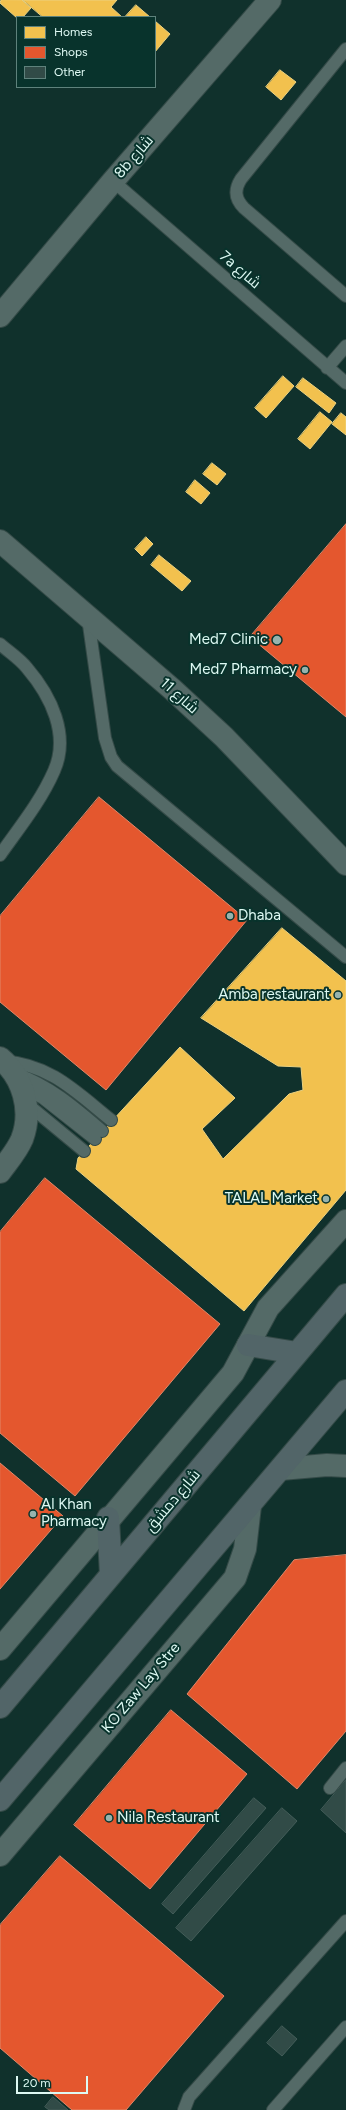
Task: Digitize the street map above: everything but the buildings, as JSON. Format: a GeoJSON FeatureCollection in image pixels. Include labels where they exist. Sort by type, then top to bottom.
{"type":"FeatureCollection","features":[{"type":"Feature","properties":{"kind":"main road","name":"شارع دمشق"},"geometry":{"type":"LineString","coordinates":[[0,1707],[346,1295]]}},
{"type":"Feature","properties":{"kind":"main road"},"geometry":{"type":"LineString","coordinates":[[248,1345],[297,1353]]}},
{"type":"Feature","properties":{"kind":"main road"},"geometry":{"type":"LineString","coordinates":[[0,1800],[346,1391]]}},
{"type":"Feature","properties":{"kind":"main road"},"geometry":{"type":"LineString","coordinates":[[108,1518],[111,1575]]}},
{"type":"Feature","properties":{"kind":"street","name":"8b شارع"},"geometry":{"type":"LineString","coordinates":[[0,316],[113,181],[270,0]]}},
{"type":"Feature","properties":{"kind":"street","name":"شارع 11"},"geometry":{"type":"LineString","coordinates":[[0,541],[172,689],[224,737],[346,863]]}},
{"type":"Feature","properties":{"kind":"street"},"geometry":{"type":"LineString","coordinates":[[0,1172],[18,1148],[25,1131],[27,1116],[13,1077]]}},
{"type":"Feature","properties":{"kind":"street"},"geometry":{"type":"LineString","coordinates":[[0,1649],[108,1518],[233,1373],[260,1321],[278,1295],[346,1221]]}},
{"type":"Feature","properties":{"kind":"street"},"geometry":{"type":"LineString","coordinates":[[281,1469],[327,1465],[346,1466]]}},
{"type":"Feature","properties":{"kind":"street","name":"KO Zaw Lay Stre"},"geometry":{"type":"LineString","coordinates":[[0,1855],[235,1578],[244,1554],[250,1506]]}},
{"type":"Feature","properties":{"kind":"lane"},"geometry":{"type":"LineString","coordinates":[[346,49],[236,186],[238,202],[346,296]]}},
{"type":"Feature","properties":{"kind":"lane","name":"7a شارع"},"geometry":{"type":"LineString","coordinates":[[113,181],[346,383]]}},
{"type":"Feature","properties":{"kind":"lane"},"geometry":{"type":"LineString","coordinates":[[327,368],[346,346]]}},
{"type":"Feature","properties":{"kind":"lane"},"geometry":{"type":"LineString","coordinates":[[88,617],[105,738],[111,757],[117,766],[346,957]]}},
{"type":"Feature","properties":{"kind":"lane"},"geometry":{"type":"LineString","coordinates":[[0,644],[27,667],[52,703],[61,739],[55,770],[32,809],[0,855]]}},
{"type":"Feature","properties":{"kind":"lane"},"geometry":{"type":"LineString","coordinates":[[13,1077],[20,1062],[53,1074],[111,1120]]}},
{"type":"Feature","properties":{"kind":"lane"},"geometry":{"type":"LineString","coordinates":[[13,1077],[30,1079],[59,1095],[98,1135]]}},
{"type":"Feature","properties":{"kind":"lane"},"geometry":{"type":"LineString","coordinates":[[13,1077],[84,1151]]}},
{"type":"Feature","properties":{"kind":"lane"},"geometry":{"type":"LineString","coordinates":[[330,1788],[346,1768]]}},
{"type":"Feature","properties":{"kind":"lane"},"geometry":{"type":"LineString","coordinates":[[184,2110],[189,2097],[346,1921]]}},
{"type":"Feature","properties":{"kind":"lane"},"geometry":{"type":"LineString","coordinates":[[273,2110],[346,2027]]}},
{"type":"Feature","properties":{"kind":"place","name":"Med7 Clinic"},"geometry":{"type":"Point","coordinates":[277,640]}},
{"type":"Feature","properties":{"kind":"place","name":"Med7 Pharmacy"},"geometry":{"type":"Point","coordinates":[305,670]}},
{"type":"Feature","properties":{"kind":"place","name":"Dhaba"},"geometry":{"type":"Point","coordinates":[230,916]}},
{"type":"Feature","properties":{"kind":"place","name":"Amba restaurant"},"geometry":{"type":"Point","coordinates":[338,995]}},
{"type":"Feature","properties":{"kind":"place","name":"TALAL Market"},"geometry":{"type":"Point","coordinates":[326,1199]}},
{"type":"Feature","properties":{"kind":"place","name":"Al Khan Pharmacy"},"geometry":{"type":"Point","coordinates":[33,1514]}},
{"type":"Feature","properties":{"kind":"place","name":"Nila Restaurant"},"geometry":{"type":"Point","coordinates":[109,1818]}}]}
